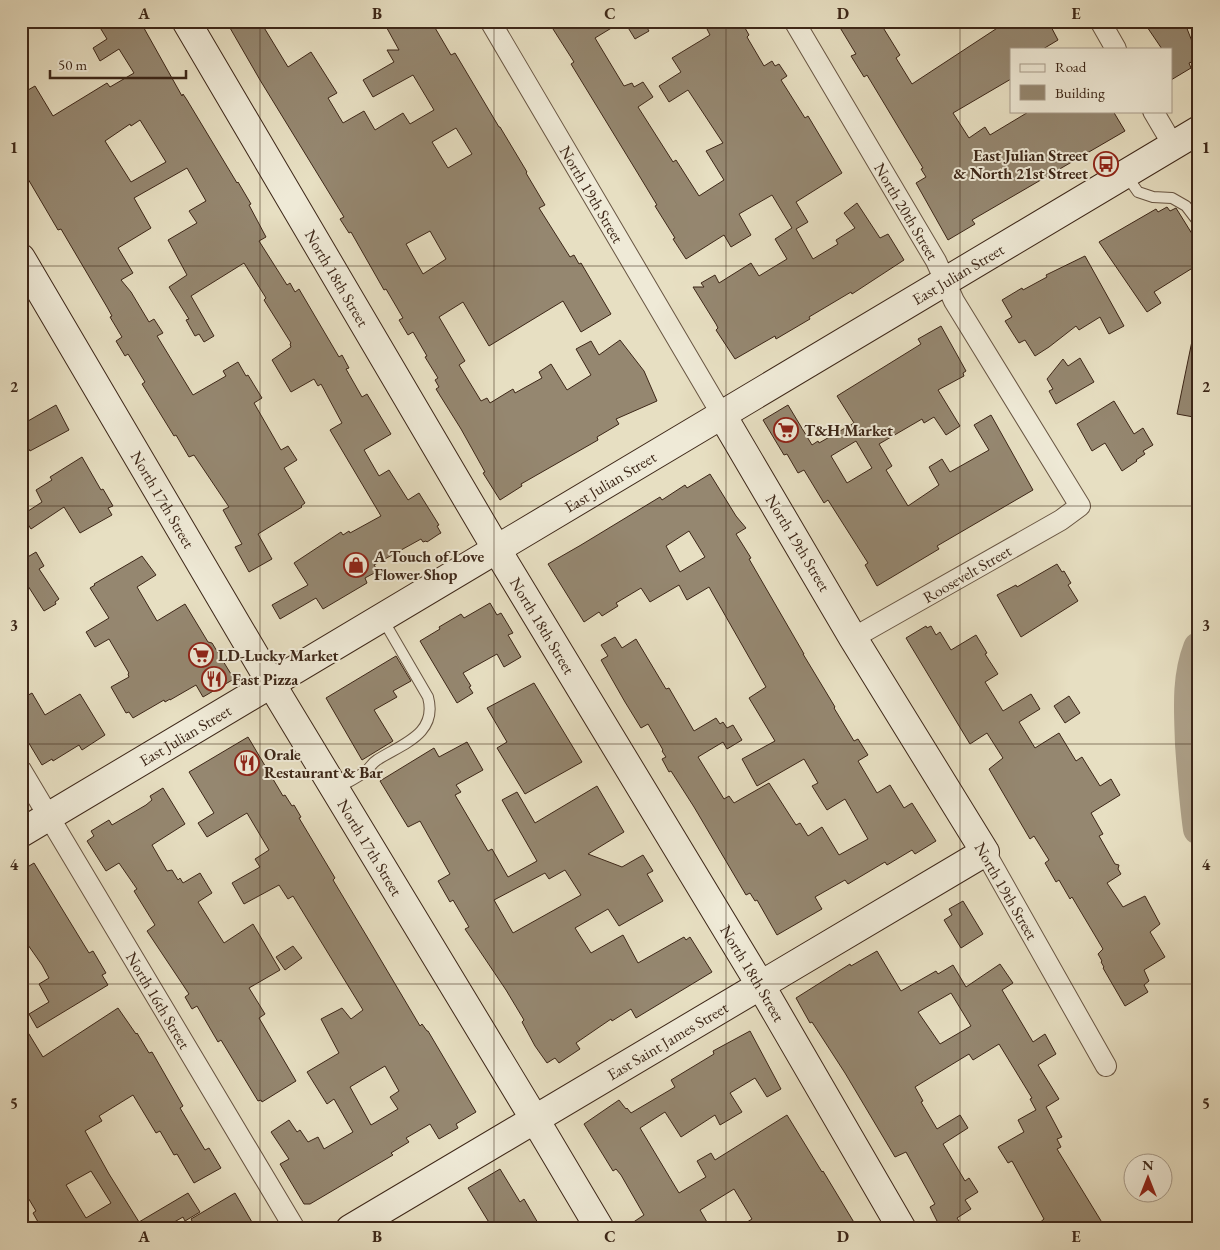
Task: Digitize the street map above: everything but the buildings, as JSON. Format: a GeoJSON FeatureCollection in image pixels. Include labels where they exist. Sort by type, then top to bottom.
{"type":"FeatureCollection","features":[{"type":"Feature","properties":{"kind":"street","name":"North 18th Street"},"geometry":{"type":"LineString","coordinates":[[186,21],[496,548],[760,986],[902,1229]]}},
{"type":"Feature","properties":{"kind":"street","name":"North 19th Street"},"geometry":{"type":"LineString","coordinates":[[490,21],[853,638],[985,852],[1106,1066]]}},
{"type":"Feature","properties":{"kind":"street","name":"North 20th Street"},"geometry":{"type":"LineString","coordinates":[[794,21],[931,253],[954,301],[1080,506]]}},
{"type":"Feature","properties":{"kind":"street"},"geometry":{"type":"LineString","coordinates":[[1100,21],[1115,48]]}},
{"type":"Feature","properties":{"kind":"street"},"geometry":{"type":"LineString","coordinates":[[1154,112],[1173,145]]}},
{"type":"Feature","properties":{"kind":"street","name":"East Julian Street"},"geometry":{"type":"LineString","coordinates":[[21,833],[1199,130]]}},
{"type":"Feature","properties":{"kind":"street","name":"North 17th Street"},"geometry":{"type":"LineString","coordinates":[[21,258],[271,683],[600,1229]]}},
{"type":"Feature","properties":{"kind":"street","name":"Roosevelt Street"},"geometry":{"type":"LineString","coordinates":[[853,638],[1061,520],[1080,506]]}},
{"type":"Feature","properties":{"kind":"street","name":"North 16th Street"},"geometry":{"type":"LineString","coordinates":[[21,770],[295,1229]]}},
{"type":"Feature","properties":{"kind":"street","name":"East Saint James Street"},"geometry":{"type":"LineString","coordinates":[[350,1229],[985,852]]}},
{"type":"Feature","properties":{"kind":"lane"},"geometry":{"type":"LineString","coordinates":[[1126,174],[1138,192],[1153,197],[1172,198],[1186,206],[1199,223]]}},
{"type":"Feature","properties":{"kind":"lane"},"geometry":{"type":"LineString","coordinates":[[335,790],[368,770],[374,762],[415,737],[429,720],[430,705],[428,697],[381,617]]}},
{"type":"Feature","properties":{"kind":"waterway"},"geometry":{"type":"LineString","coordinates":[[1199,648],[1191,683],[1190,707],[1191,744],[1199,829]]}},
{"type":"Feature","properties":{"kind":"place","name":"East Julian Street & North 21st Street"},"geometry":{"type":"Point","coordinates":[1106,164]}},
{"type":"Feature","properties":{"kind":"place","name":"T&H Market"},"geometry":{"type":"Point","coordinates":[786,430]}},
{"type":"Feature","properties":{"kind":"place","name":"A Touch of Love Flower Shop"},"geometry":{"type":"Point","coordinates":[356,565]}},
{"type":"Feature","properties":{"kind":"place","name":"LD-Lucky Market"},"geometry":{"type":"Point","coordinates":[201,655]}},
{"type":"Feature","properties":{"kind":"place","name":"Fast Pizza"},"geometry":{"type":"Point","coordinates":[214,679]}},
{"type":"Feature","properties":{"kind":"place","name":"Orale Restaurant & Bar"},"geometry":{"type":"Point","coordinates":[247,763]}}]}
